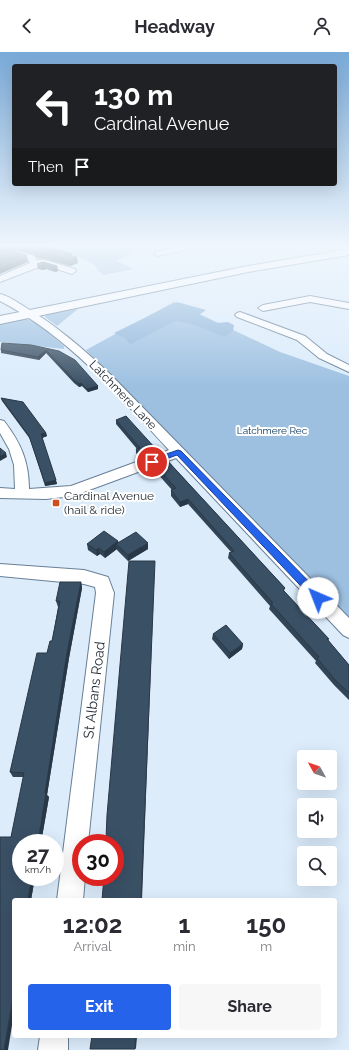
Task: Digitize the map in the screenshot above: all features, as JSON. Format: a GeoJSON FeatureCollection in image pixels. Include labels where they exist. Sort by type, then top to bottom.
{"type":"FeatureCollection","features":[{"type":"Feature","properties":{"kind":"street"},"geometry":{"type":"LineString","coordinates":[[0,320],[128,294]]}},
{"type":"Feature","properties":{"kind":"street","name":"Latchmere Lane"},"geometry":{"type":"LineString","coordinates":[[0,297],[19,307],[51,328],[106,376],[349,630]]}},
{"type":"Feature","properties":{"kind":"street"},"geometry":{"type":"LineString","coordinates":[[263,308],[310,299],[349,306]]}},
{"type":"Feature","properties":{"kind":"street"},"geometry":{"type":"LineString","coordinates":[[239,315],[301,338],[323,356],[349,369]]}},
{"type":"Feature","properties":{"kind":"street"},"geometry":{"type":"LineString","coordinates":[[0,424],[12,439],[19,455],[22,475],[22,494]]}},
{"type":"Feature","properties":{"kind":"street"},"geometry":{"type":"LineString","coordinates":[[0,493],[57,494],[73,491],[178,452]]}},
{"type":"Feature","properties":{"kind":"street","name":"St Albans Road"},"geometry":{"type":"LineString","coordinates":[[0,570],[84,577],[102,582],[105,594],[70,898]]}},
{"type":"Feature","properties":{"kind":"street"},"geometry":{"type":"LineString","coordinates":[[53,1050],[54,1038]]}},
{"type":"Feature","properties":{"kind":"green space","name":"Latchmere Rec"},"geometry":{"type":"Polygon","coordinates":[[[174,302],[280,352],[349,376],[349,619],[86,350],[174,302]]]}},
{"type":"Feature","properties":{"kind":"green space"},"geometry":{"type":"Polygon","coordinates":[[[78,309],[57,326],[45,317],[47,314],[78,309]]]}},
{"type":"Feature","properties":{"kind":"green space"},"geometry":{"type":"Polygon","coordinates":[[[23,318],[34,322],[45,330],[64,346],[64,349],[0,342],[0,323],[23,318]]]}},
{"type":"Feature","properties":{"kind":"shaded area"},"geometry":{"type":"Polygon","coordinates":[[[177,302],[206,310],[199,315],[217,323],[228,322],[234,325],[233,331],[224,337],[195,325],[176,321],[131,344],[126,339],[114,333],[177,302]]]}},
{"type":"Feature","properties":{"kind":"building"},"geometry":{"type":"Polygon","coordinates":[[[2,343],[31,345],[59,351],[75,360],[98,386],[87,389],[81,383],[79,384],[46,350],[38,357],[1,350],[2,343]]]}},
{"type":"Feature","properties":{"kind":"building"},"geometry":{"type":"Polygon","coordinates":[[[1,398],[23,402],[46,433],[41,434],[56,480],[45,483],[29,436],[1,398]]]}},
{"type":"Feature","properties":{"kind":"building"},"geometry":{"type":"Polygon","coordinates":[[[126,416],[156,449],[140,455],[136,449],[140,448],[116,420],[126,416]]]}},
{"type":"Feature","properties":{"kind":"building"},"geometry":{"type":"Polygon","coordinates":[[[0,448],[6,453],[0,456],[0,448]]]}},
{"type":"Feature","properties":{"kind":"building"},"geometry":{"type":"Polygon","coordinates":[[[165,458],[285,588],[283,590],[329,639],[327,639],[349,665],[349,693],[336,681],[317,658],[319,657],[271,604],[273,603],[229,553],[234,551],[188,499],[180,502],[171,490],[176,488],[156,467],[153,468],[149,464],[165,458]]]}},
{"type":"Feature","properties":{"kind":"building"},"geometry":{"type":"Polygon","coordinates":[[[104,531],[118,541],[104,552],[99,548],[96,550],[87,544],[104,531]]]}},
{"type":"Feature","properties":{"kind":"building"},"geometry":{"type":"Polygon","coordinates":[[[136,532],[148,543],[128,555],[116,544],[136,532]]]}},
{"type":"Feature","properties":{"kind":"building"},"geometry":{"type":"Polygon","coordinates":[[[129,561],[155,561],[141,898],[102,898],[103,886],[124,886],[124,834],[106,834],[129,561]]]}},
{"type":"Feature","properties":{"kind":"building"},"geometry":{"type":"Polygon","coordinates":[[[60,582],[81,582],[67,653],[39,834],[12,834],[12,886],[30,886],[28,898],[12,898],[12,1004],[4,1050],[0,1050],[0,837],[11,837],[24,773],[10,772],[37,653],[47,653],[50,641],[52,641],[60,601],[56,601],[60,582]]]}},
{"type":"Feature","properties":{"kind":"building"},"geometry":{"type":"Polygon","coordinates":[[[226,625],[243,644],[230,653],[213,634],[226,625]]]}},
{"type":"Feature","properties":{"kind":"building"},"geometry":{"type":"Polygon","coordinates":[[[92,1038],[136,1038],[135,1049],[90,1049],[92,1038]]]}},
{"type":"Feature","properties":{"kind":"place","name":"Cardinal Avenue (hail & ride)"},"geometry":{"type":"Point","coordinates":[56,503]}},
{"type":"Feature","properties":{"kind":"route"},"geometry":{"type":"LineString","coordinates":[[152,462],[178,452],[318,598]]}}]}
